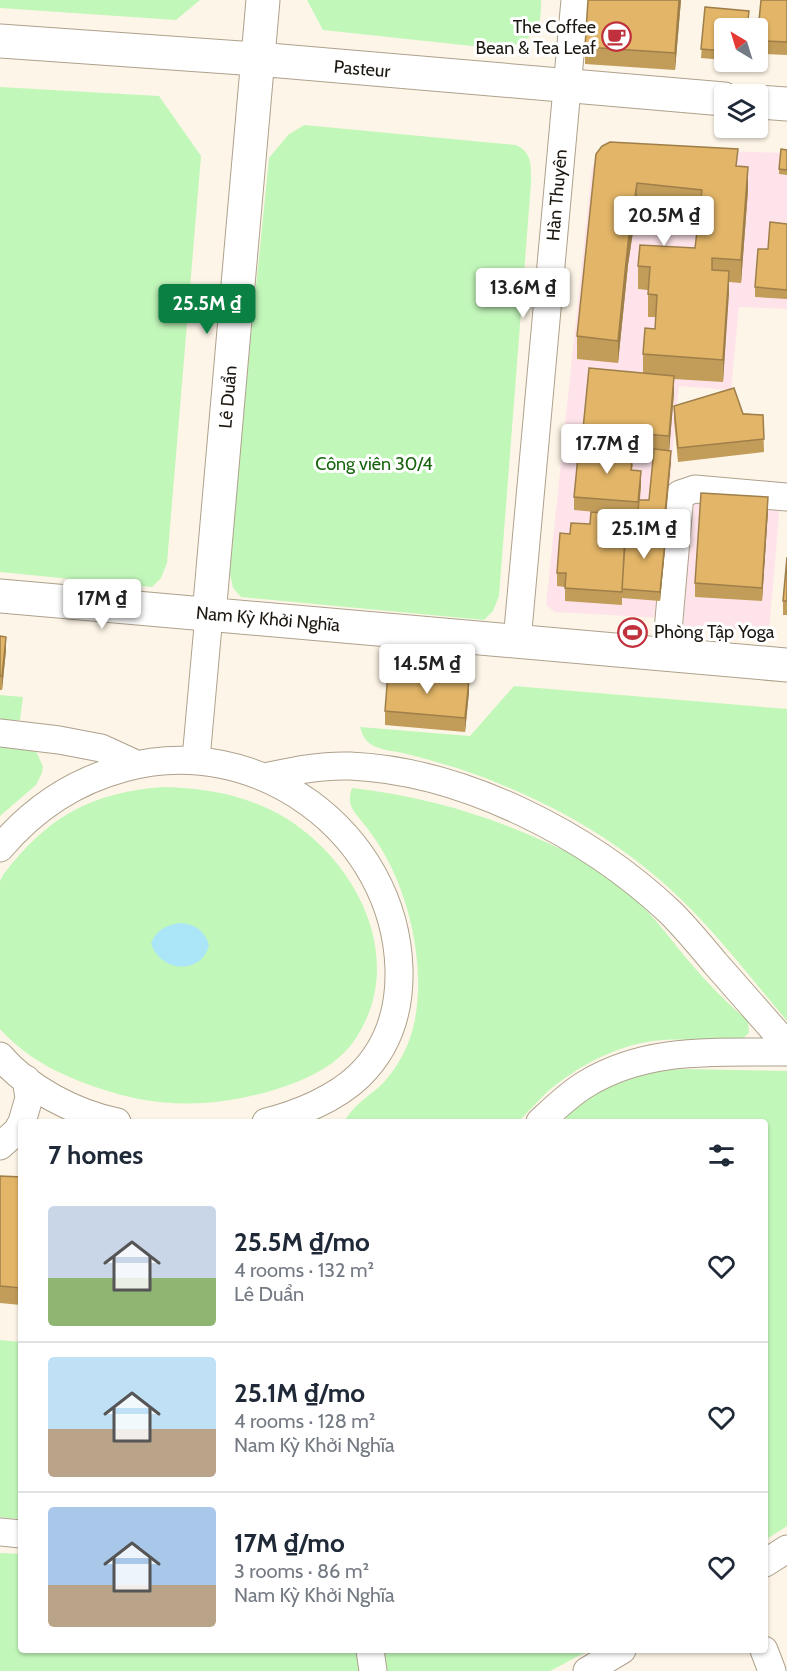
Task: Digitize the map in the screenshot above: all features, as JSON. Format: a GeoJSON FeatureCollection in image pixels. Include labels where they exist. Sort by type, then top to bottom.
{"type":"FeatureCollection","features":[{"type":"Feature","properties":{"kind":"main road","name":"Lê Duẩn"},"geometry":{"type":"LineString","coordinates":[[208,615],[262,0]]}},
{"type":"Feature","properties":{"kind":"main road","name":"Pasteur"},"geometry":{"type":"LineString","coordinates":[[0,41],[257,59],[714,98]]}},
{"type":"Feature","properties":{"kind":"main road"},"geometry":{"type":"LineString","coordinates":[[768,103],[787,104]]}},
{"type":"Feature","properties":{"kind":"main road","name":"Nam Kỳ Khởi Nghĩa"},"geometry":{"type":"LineString","coordinates":[[0,596],[787,665]]}},
{"type":"Feature","properties":{"kind":"street","name":"Hàn Thuyên"},"geometry":{"type":"LineString","coordinates":[[517,641],[574,0]]}},
{"type":"Feature","properties":{"kind":"street"},"geometry":{"type":"LineString","coordinates":[[666,654],[680,494],[695,489],[787,497]]}},
{"type":"Feature","properties":{"kind":"street"},"geometry":{"type":"LineString","coordinates":[[196,759],[208,615]]}},
{"type":"Feature","properties":{"kind":"street"},"geometry":{"type":"LineString","coordinates":[[0,733],[101,748],[136,764]]}},
{"type":"Feature","properties":{"kind":"street"},"geometry":{"type":"LineString","coordinates":[[0,848],[30,817],[54,799],[80,784],[107,772],[136,764],[165,760],[196,759],[219,762],[265,777],[288,789],[330,820],[365,863],[390,914],[399,958],[398,1003],[394,1020],[380,1051],[358,1077],[304,1116],[285,1119]]}},
{"type":"Feature","properties":{"kind":"street"},"geometry":{"type":"LineString","coordinates":[[265,777],[326,766],[382,769],[461,788],[548,825],[616,867],[672,914],[787,1045]]}},
{"type":"Feature","properties":{"kind":"street"},"geometry":{"type":"LineString","coordinates":[[544,1119],[583,1086],[609,1071],[640,1060],[684,1054],[787,1052]]}},
{"type":"Feature","properties":{"kind":"street"},"geometry":{"type":"LineString","coordinates":[[0,1056],[26,1079],[51,1096],[78,1109],[108,1119]]}},
{"type":"Feature","properties":{"kind":"street"},"geometry":{"type":"LineString","coordinates":[[23,1119],[28,1098],[26,1079]]}},
{"type":"Feature","properties":{"kind":"street"},"geometry":{"type":"LineString","coordinates":[[0,1146],[18,1129]]}},
{"type":"Feature","properties":{"kind":"street"},"geometry":{"type":"LineString","coordinates":[[0,1532],[18,1533]]}},
{"type":"Feature","properties":{"kind":"street"},"geometry":{"type":"LineString","coordinates":[[768,1561],[787,1549]]}},
{"type":"Feature","properties":{"kind":"street"},"geometry":{"type":"LineString","coordinates":[[370,1653],[373,1671]]}},
{"type":"Feature","properties":{"kind":"street"},"geometry":{"type":"LineString","coordinates":[[587,1671],[617,1653]]}},
{"type":"Feature","properties":{"kind":"street"},"geometry":{"type":"LineString","coordinates":[[765,1653],[772,1671]]}},
{"type":"Feature","properties":{"kind":"shaded area"},"geometry":{"type":"Polygon","coordinates":[[[606,148],[787,153],[787,309],[739,307],[731,390],[679,386],[661,618],[555,612],[546,605],[592,167],[606,148]]]}},
{"type":"Feature","properties":{"kind":"shaded area"},"geometry":{"type":"Polygon","coordinates":[[[693,498],[780,504],[769,632],[683,626],[693,498]]]}},
{"type":"Feature","properties":{"kind":"green space"},"geometry":{"type":"Polygon","coordinates":[[[0,0],[200,0],[176,20],[0,8],[0,0]]]}},
{"type":"Feature","properties":{"kind":"green space"},"geometry":{"type":"Polygon","coordinates":[[[307,0],[541,0],[541,9],[539,24],[533,34],[517,44],[500,49],[323,30],[307,0]]]}},
{"type":"Feature","properties":{"kind":"green space"},"geometry":{"type":"Polygon","coordinates":[[[0,87],[159,96],[201,156],[167,563],[161,578],[152,587],[0,572],[0,87]]]}},
{"type":"Feature","properties":{"kind":"green space","name":"Công viên 30/4"},"geometry":{"type":"Polygon","coordinates":[[[304,125],[516,145],[522,148],[528,156],[531,166],[531,183],[499,596],[493,611],[484,620],[241,597],[233,588],[228,564],[269,158],[288,135],[304,125]]]}},
{"type":"Feature","properties":{"kind":"green space"},"geometry":{"type":"Polygon","coordinates":[[[514,686],[787,709],[787,1021],[701,919],[669,888],[622,850],[571,818],[488,779],[460,769],[376,747],[366,739],[360,727],[470,736],[514,686]]]}},
{"type":"Feature","properties":{"kind":"green space"},"geometry":{"type":"Polygon","coordinates":[[[0,695],[23,697],[20,720],[0,720],[0,695]]]}},
{"type":"Feature","properties":{"kind":"green space"},"geometry":{"type":"Polygon","coordinates":[[[0,745],[30,749],[37,753],[43,767],[36,785],[0,816],[0,745]]]}},
{"type":"Feature","properties":{"kind":"green space"},"geometry":{"type":"Polygon","coordinates":[[[163,787],[222,793],[250,801],[277,813],[305,831],[329,854],[350,881],[365,911],[375,942],[377,975],[371,1007],[349,1048],[331,1064],[310,1076],[277,1089],[226,1101],[177,1103],[153,1101],[104,1090],[56,1071],[36,1060],[0,1029],[0,881],[3,875],[37,837],[72,811],[114,795],[163,787]]]}},
{"type":"Feature","properties":{"kind":"green space"},"geometry":{"type":"Polygon","coordinates":[[[352,788],[377,791],[471,813],[541,840],[590,864],[623,888],[649,913],[706,981],[748,1021],[749,1033],[741,1040],[663,1040],[616,1051],[586,1064],[559,1082],[521,1119],[346,1119],[379,1087],[399,1062],[412,1032],[418,989],[415,944],[404,899],[383,852],[355,813],[350,797],[352,788]]]}},
{"type":"Feature","properties":{"kind":"green space"},"geometry":{"type":"Polygon","coordinates":[[[666,1070],[787,1071],[787,1526],[768,1538],[768,1119],[564,1119],[589,1099],[617,1083],[632,1077],[666,1070]]]}},
{"type":"Feature","properties":{"kind":"green space"},"geometry":{"type":"Polygon","coordinates":[[[0,1340],[18,1342],[18,1519],[0,1517],[0,1340]]]}},
{"type":"Feature","properties":{"kind":"green space"},"geometry":{"type":"Polygon","coordinates":[[[0,1553],[18,1554],[18,1653],[359,1653],[362,1671],[0,1671],[0,1553]]]}},
{"type":"Feature","properties":{"kind":"green space"},"geometry":{"type":"Polygon","coordinates":[[[383,1653],[584,1653],[550,1671],[386,1671],[383,1653]]]}},
{"type":"Feature","properties":{"kind":"water"},"geometry":{"type":"Polygon","coordinates":[[[179,923],[198,929],[209,945],[205,955],[198,962],[190,965],[171,965],[156,953],[151,943],[162,929],[179,923]]]}},
{"type":"Feature","properties":{"kind":"building"},"geometry":{"type":"Polygon","coordinates":[[[588,0],[679,0],[675,53],[585,47],[588,0]]]}},
{"type":"Feature","properties":{"kind":"building"},"geometry":{"type":"Polygon","coordinates":[[[761,0],[787,0],[787,42],[768,41],[768,18],[759,18],[761,0]]]}},
{"type":"Feature","properties":{"kind":"building"},"geometry":{"type":"Polygon","coordinates":[[[705,7],[749,11],[748,18],[714,18],[714,50],[701,49],[705,7]]]}},
{"type":"Feature","properties":{"kind":"building"},"geometry":{"type":"Polygon","coordinates":[[[610,142],[738,149],[736,166],[748,167],[741,260],[712,258],[712,270],[729,271],[723,360],[643,354],[645,328],[655,329],[657,295],[648,294],[650,267],[638,266],[640,245],[695,248],[702,190],[637,183],[618,341],[577,336],[596,154],[602,146],[610,142]]]}},
{"type":"Feature","properties":{"kind":"building"},"geometry":{"type":"Polygon","coordinates":[[[781,149],[787,150],[787,170],[779,169],[781,149]]]}},
{"type":"Feature","properties":{"kind":"building"},"geometry":{"type":"Polygon","coordinates":[[[770,222],[787,224],[787,290],[755,287],[758,249],[768,249],[770,222]]]}},
{"type":"Feature","properties":{"kind":"building"},"geometry":{"type":"Polygon","coordinates":[[[589,368],[674,376],[669,436],[583,429],[589,368]]]}},
{"type":"Feature","properties":{"kind":"building"},"geometry":{"type":"Polygon","coordinates":[[[734,388],[743,414],[763,415],[764,439],[678,448],[674,406],[734,388]]]}},
{"type":"Feature","properties":{"kind":"building"},"geometry":{"type":"Polygon","coordinates":[[[579,446],[633,451],[631,470],[641,471],[638,502],[574,497],[579,446]]]}},
{"type":"Feature","properties":{"kind":"building"},"geometry":{"type":"Polygon","coordinates":[[[654,449],[671,451],[664,524],[637,521],[639,500],[649,500],[654,449]]]}},
{"type":"Feature","properties":{"kind":"building"},"geometry":{"type":"Polygon","coordinates":[[[701,493],[768,497],[762,588],[695,583],[701,493]]]}},
{"type":"Feature","properties":{"kind":"building"},"geometry":{"type":"Polygon","coordinates":[[[591,512],[626,515],[622,592],[565,588],[566,573],[557,573],[560,533],[570,534],[571,523],[590,524],[591,512]]]}},
{"type":"Feature","properties":{"kind":"building"},"geometry":{"type":"Polygon","coordinates":[[[626,528],[666,531],[660,592],[622,589],[626,528]]]}},
{"type":"Feature","properties":{"kind":"building"},"geometry":{"type":"Polygon","coordinates":[[[787,557],[787,601],[783,601],[787,557]]]}},
{"type":"Feature","properties":{"kind":"building"},"geometry":{"type":"Polygon","coordinates":[[[0,636],[6,637],[2,676],[0,676],[0,636]]]}},
{"type":"Feature","properties":{"kind":"building"},"geometry":{"type":"Polygon","coordinates":[[[388,672],[469,679],[465,718],[385,711],[388,672]]]}},
{"type":"Feature","properties":{"kind":"building"},"geometry":{"type":"Polygon","coordinates":[[[0,1176],[18,1177],[18,1288],[0,1286],[0,1176]]]}},
{"type":"Feature","properties":{"kind":"place","name":"The Coffee Bean & Tea Leaf"},"geometry":{"type":"Point","coordinates":[617,37]}},
{"type":"Feature","properties":{"kind":"place","name":"Phòng Tập Yoga"},"geometry":{"type":"Point","coordinates":[633,632]}}]}
